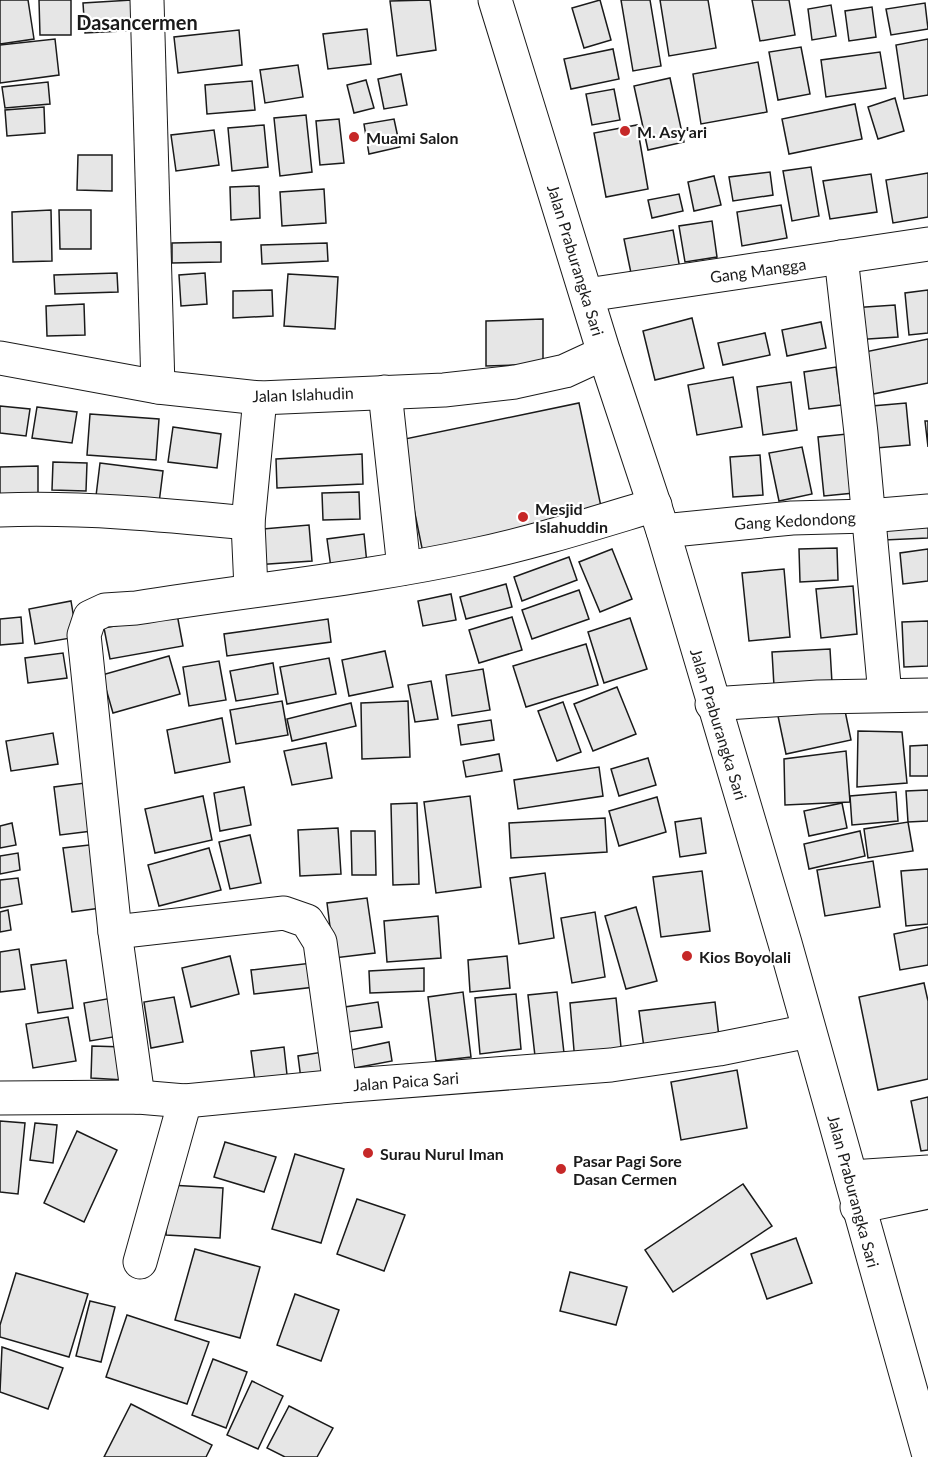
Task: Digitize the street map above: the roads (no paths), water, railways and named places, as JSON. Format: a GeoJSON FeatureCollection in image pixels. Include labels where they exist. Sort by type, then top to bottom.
{"type":"FeatureCollection","features":[{"type":"Feature","properties":{"kind":"street"},"geometry":{"type":"LineString","coordinates":[[147,0],[158,387]]}},
{"type":"Feature","properties":{"kind":"street","name":"Jalan Praburangka Sari"},"geometry":{"type":"LineString","coordinates":[[495,0],[604,353],[659,518],[712,704],[759,854],[928,1452]]}},
{"type":"Feature","properties":{"kind":"street","name":"Gang Mangga"},"geometry":{"type":"LineString","coordinates":[[587,295],[928,244]]}},
{"type":"Feature","properties":{"kind":"street"},"geometry":{"type":"LineString","coordinates":[[841,257],[885,695]]}},
{"type":"Feature","properties":{"kind":"street","name":"Jalan Islahudin"},"geometry":{"type":"LineString","coordinates":[[0,358],[158,387],[260,398],[444,390],[515,382],[565,371],[604,353]]}},
{"type":"Feature","properties":{"kind":"street"},"geometry":{"type":"LineString","coordinates":[[385,392],[404,568]]}},
{"type":"Feature","properties":{"kind":"street"},"geometry":{"type":"LineString","coordinates":[[251,589],[248,522],[260,398]]}},
{"type":"Feature","properties":{"kind":"street"},"geometry":{"type":"LineString","coordinates":[[0,510],[54,508],[127,511],[248,522]]}},
{"type":"Feature","properties":{"kind":"street","name":"Gang Kedondong"},"geometry":{"type":"LineString","coordinates":[[115,932],[84,631],[87,620],[95,613],[404,568],[545,538],[659,518],[792,518],[868,516],[928,511]]}},
{"type":"Feature","properties":{"kind":"street"},"geometry":{"type":"LineString","coordinates":[[712,704],[928,695]]}},
{"type":"Feature","properties":{"kind":"street"},"geometry":{"type":"LineString","coordinates":[[138,1097],[115,932],[284,914],[307,921],[320,942],[339,1086]]}},
{"type":"Feature","properties":{"kind":"street","name":"Jalan Paica Sari"},"geometry":{"type":"LineString","coordinates":[[0,1098],[138,1097],[185,1101],[339,1086],[611,1065],[719,1049],[809,1031]]}},
{"type":"Feature","properties":{"kind":"street"},"geometry":{"type":"LineString","coordinates":[[140,1262],[185,1101]]}},
{"type":"Feature","properties":{"kind":"street"},"geometry":{"type":"LineString","coordinates":[[854,1192],[928,1172]]}},
{"type":"Feature","properties":{"kind":"street"},"geometry":{"type":"LineString","coordinates":[[854,1192],[928,1192]]}},
{"type":"Feature","properties":{"kind":"place","name":"M. Asy'ari"},"geometry":{"type":"Point","coordinates":[625,131]}},
{"type":"Feature","properties":{"kind":"place","name":"Muami Salon"},"geometry":{"type":"Point","coordinates":[354,137]}},
{"type":"Feature","properties":{"kind":"place","name":"Mesjid Islahuddin"},"geometry":{"type":"Point","coordinates":[523,517]}},
{"type":"Feature","properties":{"kind":"place","name":"Kios Boyolali"},"geometry":{"type":"Point","coordinates":[687,956]}},
{"type":"Feature","properties":{"kind":"place","name":"Surau Nurul Iman"},"geometry":{"type":"Point","coordinates":[368,1153]}},
{"type":"Feature","properties":{"kind":"place","name":"Pasar Pagi Sore Dasan Cermen"},"geometry":{"type":"Point","coordinates":[561,1169]}},
{"type":"Feature","properties":{"kind":"district","name":"Dasancermen"},"geometry":{"type":"Point","coordinates":[137,22]}}]}
